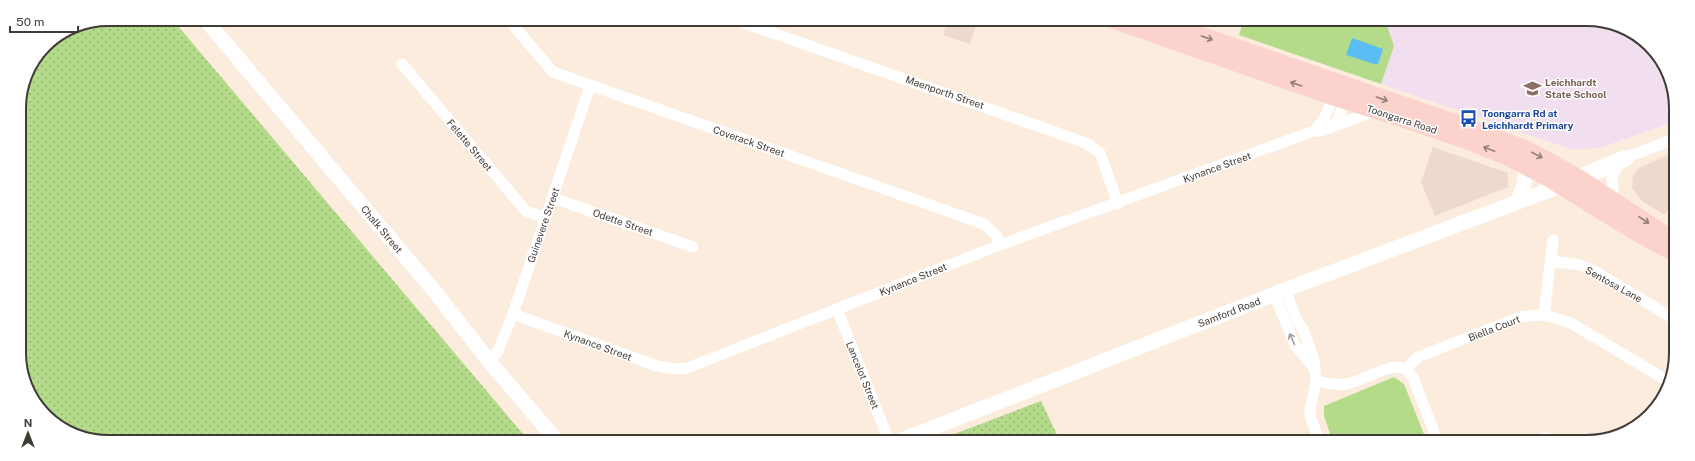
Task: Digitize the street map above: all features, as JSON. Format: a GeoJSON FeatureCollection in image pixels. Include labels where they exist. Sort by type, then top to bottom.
{"type":"FeatureCollection","features":[{"type":"Feature","properties":{"kind":"main road","name":"Toongarra Road"},"geometry":{"type":"LineString","coordinates":[[1140,26],[1341,94],[1501,140],[1526,150],[1578,178],[1669,237]]}},
{"type":"Feature","properties":{"kind":"main road","name":"Toongarra Road"},"geometry":{"type":"LineString","coordinates":[[1172,26],[1378,110],[1470,142],[1524,166],[1669,250]]}},
{"type":"Feature","properties":{"kind":"main road","name":"Samford Road"},"geometry":{"type":"LineString","coordinates":[[1560,186],[1578,178]]}},
{"type":"Feature","properties":{"kind":"street","name":"Chalk Street"},"geometry":{"type":"LineString","coordinates":[[211,26],[436,293],[488,360],[552,435]]}},
{"type":"Feature","properties":{"kind":"street","name":"Coverack Street"},"geometry":{"type":"LineString","coordinates":[[513,26],[553,72],[984,224],[997,236],[1000,245]]}},
{"type":"Feature","properties":{"kind":"street","name":"Maenporth Street"},"geometry":{"type":"LineString","coordinates":[[753,26],[1086,142],[1100,153],[1118,204]]}},
{"type":"Feature","properties":{"kind":"street","name":"Felette Street"},"geometry":{"type":"LineString","coordinates":[[402,64],[526,211],[545,218]]}},
{"type":"Feature","properties":{"kind":"street","name":"Guinevere Street"},"geometry":{"type":"LineString","coordinates":[[488,360],[497,353],[513,314],[590,86]]}},
{"type":"Feature","properties":{"kind":"street"},"geometry":{"type":"LineString","coordinates":[[1332,127],[1338,120],[1341,94]]}},
{"type":"Feature","properties":{"kind":"street"},"geometry":{"type":"LineString","coordinates":[[1314,131],[1341,94]]}},
{"type":"Feature","properties":{"kind":"street","name":"Kynance Street"},"geometry":{"type":"LineString","coordinates":[[513,314],[657,366],[674,369],[687,368],[1000,245],[1118,204],[1314,131],[1321,131],[1378,110]]}},
{"type":"Feature","properties":{"kind":"street","name":"Samford Road"},"geometry":{"type":"LineString","coordinates":[[1578,178],[1621,157],[1638,153],[1669,141]]}},
{"type":"Feature","properties":{"kind":"street","name":"Samford Road"},"geometry":{"type":"LineString","coordinates":[[1578,178],[1617,166],[1638,153]]}},
{"type":"Feature","properties":{"kind":"street"},"geometry":{"type":"LineString","coordinates":[[1517,202],[1523,188],[1526,172],[1524,166]]}},
{"type":"Feature","properties":{"kind":"street"},"geometry":{"type":"LineString","coordinates":[[1614,200],[1612,179],[1617,166]]}},
{"type":"Feature","properties":{"kind":"street","name":"Samford Road"},"geometry":{"type":"LineString","coordinates":[[914,435],[1280,292],[1560,186]]}},
{"type":"Feature","properties":{"kind":"street","name":"Odette Street"},"geometry":{"type":"LineString","coordinates":[[553,198],[693,247]]}},
{"type":"Feature","properties":{"kind":"street"},"geometry":{"type":"LineString","coordinates":[[1544,316],[1553,240]]}},
{"type":"Feature","properties":{"kind":"street","name":"Sentosa Lane"},"geometry":{"type":"LineString","coordinates":[[1551,261],[1580,266],[1596,272],[1669,316]]}},
{"type":"Feature","properties":{"kind":"street"},"geometry":{"type":"LineString","coordinates":[[1280,292],[1305,334],[1314,360],[1316,376],[1310,410],[1311,419],[1317,435]]}},
{"type":"Feature","properties":{"kind":"street","name":"Lancelot Street"},"geometry":{"type":"LineString","coordinates":[[837,309],[887,435]]}},
{"type":"Feature","properties":{"kind":"street","name":"Biella Court"},"geometry":{"type":"LineString","coordinates":[[1406,369],[1418,357],[1514,320],[1527,316],[1544,316],[1571,323],[1665,379]]}},
{"type":"Feature","properties":{"kind":"street"},"geometry":{"type":"LineString","coordinates":[[1316,376],[1334,385],[1346,384],[1394,367],[1406,369],[1414,378],[1435,435]]}},
{"type":"Feature","properties":{"kind":"shaded area"},"geometry":{"type":"Polygon","coordinates":[[[946,26],[976,26],[970,44],[943,35],[946,26]]]}},
{"type":"Feature","properties":{"kind":"shaded area","name":"Leichhardt State School"},"geometry":{"type":"Polygon","coordinates":[[[1387,26],[1593,26],[1619,32],[1637,43],[1645,50],[1652,58],[1663,76],[1668,97],[1669,124],[1602,147],[1571,149],[1381,84],[1394,46],[1387,26]]]}},
{"type":"Feature","properties":{"kind":"shaded area"},"geometry":{"type":"Polygon","coordinates":[[[1433,147],[1508,173],[1508,187],[1435,216],[1421,182],[1433,147]]]}},
{"type":"Feature","properties":{"kind":"shaded area"},"geometry":{"type":"Polygon","coordinates":[[[1669,154],[1669,208],[1665,215],[1643,202],[1632,188],[1633,175],[1639,168],[1669,154]]]}},
{"type":"Feature","properties":{"kind":"green space"},"geometry":{"type":"Polygon","coordinates":[[[102,26],[178,26],[524,435],[102,435],[82,431],[72,427],[50,411],[34,389],[30,379],[26,359],[26,102],[34,72],[46,54],[54,46],[76,32],[102,26]]]}},
{"type":"Feature","properties":{"kind":"green space"},"geometry":{"type":"Polygon","coordinates":[[[1242,26],[1387,26],[1394,46],[1381,84],[1239,35],[1242,26]]]}},
{"type":"Feature","properties":{"kind":"green space"},"geometry":{"type":"Polygon","coordinates":[[[1394,377],[1404,384],[1424,435],[1331,435],[1324,416],[1324,406],[1394,377]]]}},
{"type":"Feature","properties":{"kind":"green space"},"geometry":{"type":"Polygon","coordinates":[[[1041,401],[1057,435],[952,435],[1041,401]]]}},
{"type":"Feature","properties":{"kind":"water"},"geometry":{"type":"Polygon","coordinates":[[[1352,38],[1383,49],[1378,64],[1346,55],[1352,38]]]}},
{"type":"Feature","properties":{"kind":"place","name":"Leichhardt State School"},"geometry":{"type":"Point","coordinates":[1532,88]}},
{"type":"Feature","properties":{"kind":"place","name":"Toongarra Rd at Leichhardt Primary"},"geometry":{"type":"Point","coordinates":[1469,119]}}]}
